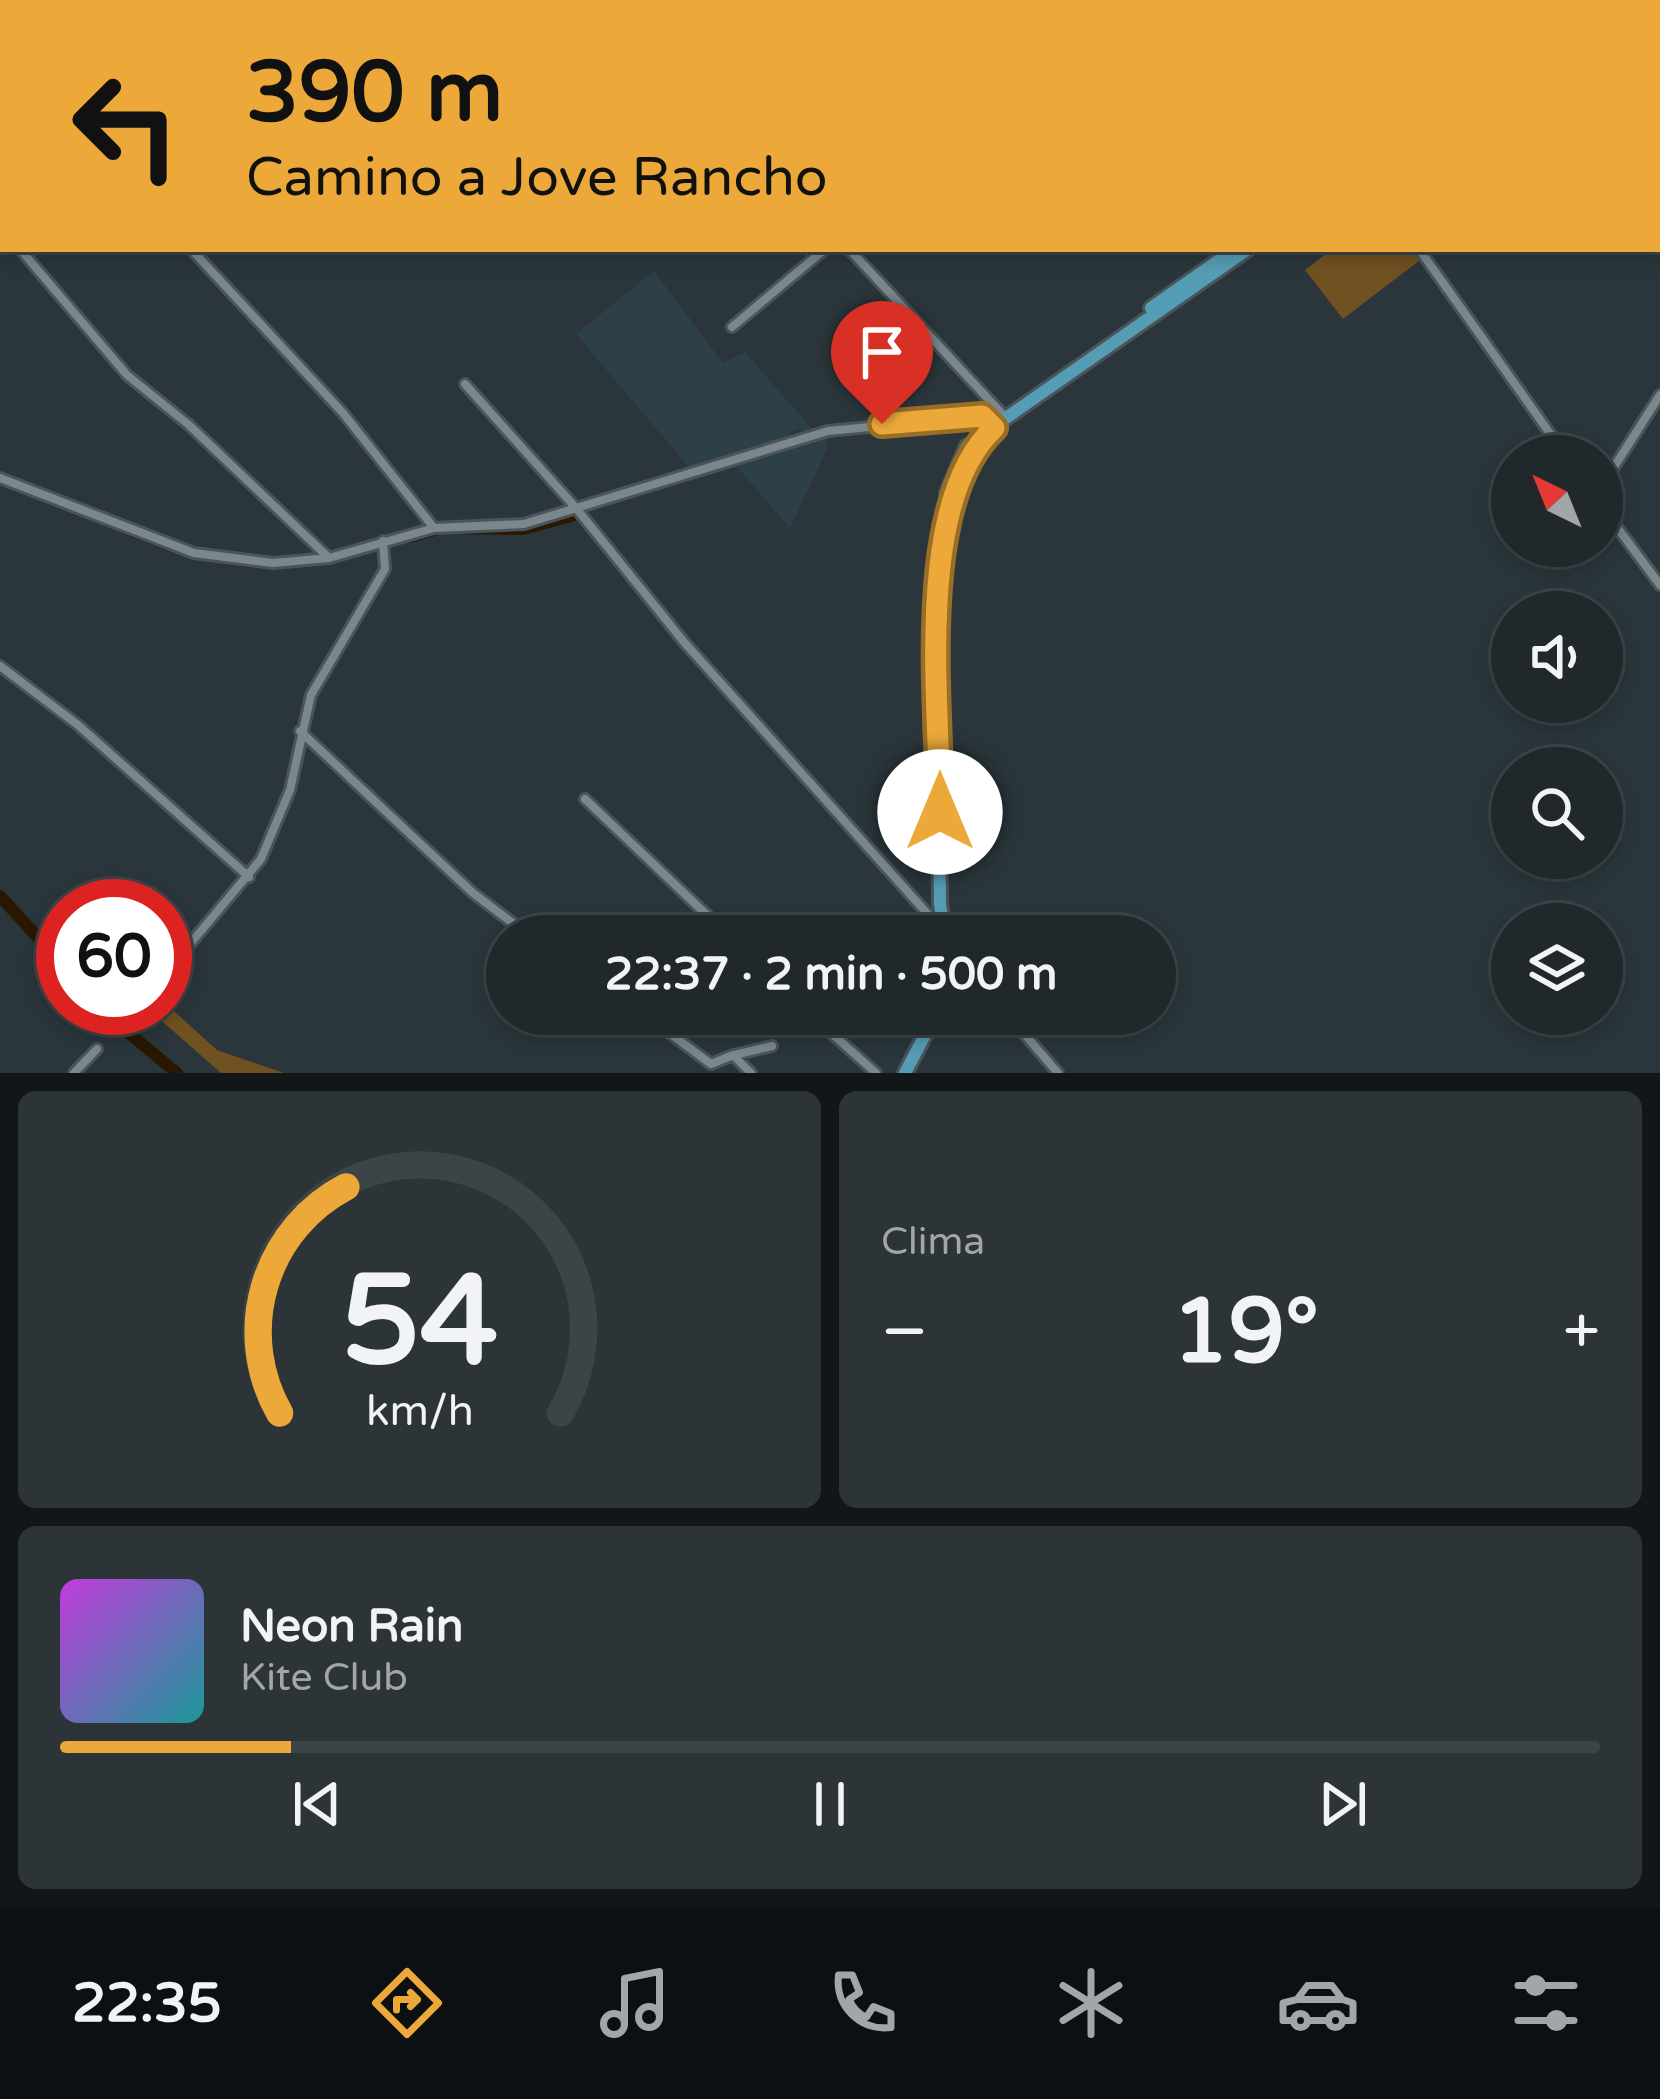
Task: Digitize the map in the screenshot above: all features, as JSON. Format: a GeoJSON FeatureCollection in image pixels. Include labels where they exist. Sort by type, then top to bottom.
{"type":"FeatureCollection","features":[{"type":"Feature","properties":{"kind":"main road"},"geometry":{"type":"LineString","coordinates":[[1190,285],[1231,252]]}},
{"type":"Feature","properties":{"kind":"main road"},"geometry":{"type":"LineString","coordinates":[[942,915],[939,581],[962,472],[998,420],[1243,252]]}},
{"type":"Feature","properties":{"kind":"main road"},"geometry":{"type":"LineString","coordinates":[[909,1073],[929,1035]]}},
{"type":"Feature","properties":{"kind":"street"},"geometry":{"type":"LineString","coordinates":[[23,252],[128,375],[189,425],[329,558]]}},
{"type":"Feature","properties":{"kind":"street"},"geometry":{"type":"LineString","coordinates":[[194,252],[343,413],[434,528]]}},
{"type":"Feature","properties":{"kind":"street"},"geometry":{"type":"LineString","coordinates":[[732,327],[821,252]]}},
{"type":"Feature","properties":{"kind":"street"},"geometry":{"type":"LineString","coordinates":[[852,252],[998,420]]}},
{"type":"Feature","properties":{"kind":"street"},"geometry":{"type":"LineString","coordinates":[[1421,252],[1550,435]]}},
{"type":"Feature","properties":{"kind":"street"},"geometry":{"type":"LineString","coordinates":[[465,384],[576,508],[684,642],[926,915]]}},
{"type":"Feature","properties":{"kind":"street"},"geometry":{"type":"LineString","coordinates":[[1623,453],[1660,395]]}},
{"type":"Feature","properties":{"kind":"street"},"geometry":{"type":"LineString","coordinates":[[0,478],[194,553],[273,563],[329,558],[434,528],[524,524],[828,431],[982,416],[998,420]]}},
{"type":"Feature","properties":{"kind":"street"},"geometry":{"type":"LineString","coordinates":[[1623,535],[1660,585]]}},
{"type":"Feature","properties":{"kind":"street"},"geometry":{"type":"LineString","coordinates":[[192,942],[248,877],[290,790],[311,695],[385,569],[383,541]]}},
{"type":"Feature","properties":{"kind":"street"},"geometry":{"type":"LineString","coordinates":[[0,666],[78,725],[248,877]]}},
{"type":"Feature","properties":{"kind":"street"},"geometry":{"type":"LineString","coordinates":[[300,731],[503,915]]}},
{"type":"Feature","properties":{"kind":"street"},"geometry":{"type":"LineString","coordinates":[[585,799],[707,915]]}},
{"type":"Feature","properties":{"kind":"street"},"geometry":{"type":"LineString","coordinates":[[672,1035],[711,1064],[772,1046]]}},
{"type":"Feature","properties":{"kind":"street"},"geometry":{"type":"LineString","coordinates":[[834,1035],[876,1073]]}},
{"type":"Feature","properties":{"kind":"street"},"geometry":{"type":"LineString","coordinates":[[1025,1035],[1058,1073]]}},
{"type":"Feature","properties":{"kind":"street"},"geometry":{"type":"LineString","coordinates":[[74,1073],[97,1049]]}},
{"type":"Feature","properties":{"kind":"street"},"geometry":{"type":"LineString","coordinates":[[733,1055],[751,1073]]}},
{"type":"Feature","properties":{"kind":"shaded area"},"geometry":{"type":"Polygon","coordinates":[[[1328,252],[1414,252],[1420,260],[1343,319],[1305,270],[1328,252]]]}},
{"type":"Feature","properties":{"kind":"shaded area"},"geometry":{"type":"Polygon","coordinates":[[[654,271],[723,363],[745,352],[812,429],[805,435],[798,428],[776,443],[692,471],[576,334],[654,271]]]}},
{"type":"Feature","properties":{"kind":"shaded area"},"geometry":{"type":"Polygon","coordinates":[[[826,439],[828,447],[790,528],[737,467],[826,439]]]}},
{"type":"Feature","properties":{"kind":"shaded area"},"geometry":{"type":"Polygon","coordinates":[[[192,1027],[217,1050],[284,1073],[221,1073],[178,1035],[192,1035],[192,1027]]]}},
{"type":"Feature","properties":{"kind":"waterway"},"geometry":{"type":"LineString","coordinates":[[457,530],[523,531],[572,518]]}},
{"type":"Feature","properties":{"kind":"waterway"},"geometry":{"type":"LineString","coordinates":[[125,530],[167,546]]}},
{"type":"Feature","properties":{"kind":"waterway"},"geometry":{"type":"LineString","coordinates":[[410,539],[442,530]]}},
{"type":"Feature","properties":{"kind":"waterway"},"geometry":{"type":"LineString","coordinates":[[204,557],[254,564]]}},
{"type":"Feature","properties":{"kind":"waterway"},"geometry":{"type":"LineString","coordinates":[[0,896],[36,935]]}},
{"type":"Feature","properties":{"kind":"waterway"},"geometry":{"type":"LineString","coordinates":[[131,1035],[177,1073]]}},
{"type":"Feature","properties":{"kind":"route"},"geometry":{"type":"LineString","coordinates":[[882,424],[982,416],[994,428],[977,445],[962,472],[939,581],[940,812]]}}]}
